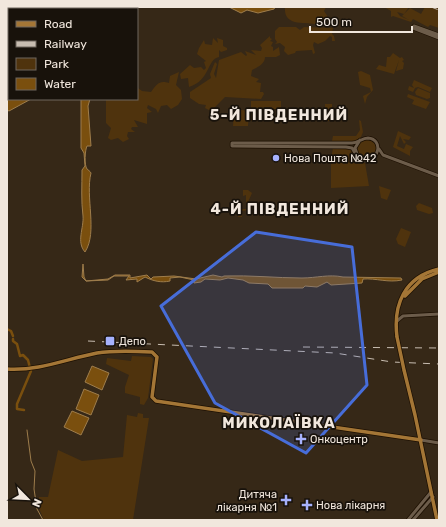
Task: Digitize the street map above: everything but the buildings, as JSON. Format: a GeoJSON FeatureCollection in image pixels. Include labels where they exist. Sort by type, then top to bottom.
{"type":"FeatureCollection","features":[{"type":"Feature","properties":{"kind":"main road"},"geometry":{"type":"LineString","coordinates":[[397,331],[396,316],[398,304],[408,287],[421,278],[439,269]]}},
{"type":"Feature","properties":{"kind":"main road"},"geometry":{"type":"LineString","coordinates":[[437,520],[421,440],[397,337],[397,322],[398,312],[404,297],[421,278],[439,272]]}},
{"type":"Feature","properties":{"kind":"main road"},"geometry":{"type":"LineString","coordinates":[[7,369],[26,370],[43,367],[108,351],[152,352],[156,355],[157,360],[153,399],[198,408],[421,440]]}},
{"type":"Feature","properties":{"kind":"street"},"geometry":{"type":"LineString","coordinates":[[413,27],[439,36]]}},
{"type":"Feature","properties":{"kind":"street"},"geometry":{"type":"LineString","coordinates":[[383,154],[368,161],[362,160],[352,148],[346,147],[232,145],[338,144],[355,143],[365,138],[372,139],[383,154],[439,176]]}},
{"type":"Feature","properties":{"kind":"street"},"geometry":{"type":"LineString","coordinates":[[355,153],[356,145],[360,140]]}},
{"type":"Feature","properties":{"kind":"street"},"geometry":{"type":"LineString","coordinates":[[374,159],[377,155],[378,148]]}},
{"type":"Feature","properties":{"kind":"street"},"geometry":{"type":"LineString","coordinates":[[398,312],[403,316],[439,314]]}},
{"type":"Feature","properties":{"kind":"street"},"geometry":{"type":"LineString","coordinates":[[397,322],[403,316]]}},
{"type":"Feature","properties":{"kind":"street"},"geometry":{"type":"LineString","coordinates":[[421,440],[439,443]]}},
{"type":"Feature","properties":{"kind":"street"},"geometry":{"type":"LineString","coordinates":[[408,520],[431,492]]}},
{"type":"Feature","properties":{"kind":"street"},"geometry":{"type":"LineString","coordinates":[[413,520],[433,497]]}},
{"type":"Feature","properties":{"kind":"highlighted area"},"geometry":{"type":"Polygon","coordinates":[[[256,232],[352,247],[367,385],[306,453],[215,403],[161,306],[256,232]]]}},
{"type":"Feature","properties":{"kind":"green space"},"geometry":{"type":"Polygon","coordinates":[[[285,7],[326,7],[324,11],[328,17],[324,18],[325,25],[321,25],[320,22],[317,25],[296,22],[292,21],[285,14],[285,7]]]}},
{"type":"Feature","properties":{"kind":"green space"},"geometry":{"type":"Polygon","coordinates":[[[384,7],[409,7],[404,14],[410,8],[421,14],[425,7],[439,7],[439,28],[430,25],[428,27],[413,19],[411,22],[393,16],[391,17],[391,11],[384,7]],[[397,12],[400,16],[409,20],[402,16],[404,14],[397,12]]]}},
{"type":"Feature","properties":{"kind":"green space"},"geometry":{"type":"Polygon","coordinates":[[[279,27],[296,27],[300,30],[304,27],[333,28],[332,34],[335,41],[332,41],[332,37],[330,36],[325,41],[318,44],[314,42],[313,45],[315,53],[313,54],[312,50],[296,51],[295,53],[288,55],[284,51],[285,47],[280,43],[275,44],[277,42],[275,39],[275,31],[279,27]]]}},
{"type":"Feature","properties":{"kind":"green space"},"geometry":{"type":"Polygon","coordinates":[[[270,36],[272,39],[270,41],[273,42],[271,46],[273,47],[273,51],[279,47],[280,55],[276,57],[265,57],[259,66],[252,70],[251,76],[259,79],[256,82],[261,83],[260,92],[263,92],[264,94],[261,99],[225,97],[211,111],[205,108],[206,105],[199,104],[190,98],[190,92],[211,78],[210,74],[215,62],[217,64],[214,74],[216,78],[219,60],[241,52],[246,56],[245,51],[256,55],[251,50],[261,51],[262,48],[260,45],[270,36]]]}},
{"type":"Feature","properties":{"kind":"green space"},"geometry":{"type":"Polygon","coordinates":[[[213,38],[218,43],[217,38],[223,40],[223,46],[227,48],[227,50],[221,52],[219,50],[219,57],[212,62],[201,80],[189,87],[188,78],[181,79],[180,74],[190,65],[194,68],[201,67],[204,70],[206,68],[204,62],[206,61],[197,54],[204,40],[205,44],[212,45],[213,38]]]}},
{"type":"Feature","properties":{"kind":"green space"},"geometry":{"type":"Polygon","coordinates":[[[393,53],[400,58],[402,57],[404,60],[402,61],[404,63],[403,69],[396,71],[399,60],[394,74],[376,69],[379,65],[386,67],[387,57],[390,57],[393,53]]]}},
{"type":"Feature","properties":{"kind":"green space"},"geometry":{"type":"Polygon","coordinates":[[[361,71],[370,75],[373,90],[367,97],[365,104],[363,96],[371,92],[370,88],[360,85],[358,72],[361,71]]]}},
{"type":"Feature","properties":{"kind":"green space"},"geometry":{"type":"Polygon","coordinates":[[[179,72],[176,85],[181,90],[182,99],[178,105],[171,109],[167,105],[161,106],[158,113],[156,109],[148,105],[147,108],[152,112],[147,113],[147,124],[134,120],[138,127],[132,127],[131,129],[135,132],[128,132],[127,136],[129,139],[123,142],[118,138],[111,140],[108,138],[111,128],[106,123],[106,100],[138,100],[138,88],[142,91],[151,92],[160,82],[169,83],[170,76],[179,72]]]}},
{"type":"Feature","properties":{"kind":"green space"},"geometry":{"type":"Polygon","coordinates":[[[414,80],[432,88],[430,92],[418,87],[415,88],[413,92],[408,90],[409,86],[414,88],[412,85],[414,80]]]}},
{"type":"Feature","properties":{"kind":"green space"},"geometry":{"type":"Polygon","coordinates":[[[418,88],[430,93],[430,98],[427,99],[416,95],[415,92],[418,88]]]}},
{"type":"Feature","properties":{"kind":"green space"},"geometry":{"type":"Polygon","coordinates":[[[408,94],[430,102],[426,109],[412,104],[414,100],[407,97],[408,94]]]}},
{"type":"Feature","properties":{"kind":"green space"},"geometry":{"type":"Polygon","coordinates":[[[251,101],[281,101],[281,109],[272,109],[272,107],[253,108],[253,118],[257,120],[251,121],[251,101]]]}},
{"type":"Feature","properties":{"kind":"green space"},"geometry":{"type":"Polygon","coordinates":[[[325,104],[332,104],[332,121],[325,121],[325,104]]]}},
{"type":"Feature","properties":{"kind":"green space"},"geometry":{"type":"Polygon","coordinates":[[[234,109],[249,111],[248,126],[233,126],[234,109]]]}},
{"type":"Feature","properties":{"kind":"green space"},"geometry":{"type":"Polygon","coordinates":[[[359,120],[361,121],[363,132],[361,137],[356,141],[332,141],[333,136],[356,136],[360,130],[359,120]]]}},
{"type":"Feature","properties":{"kind":"green space"},"geometry":{"type":"Polygon","coordinates":[[[398,131],[411,137],[409,140],[403,139],[406,142],[404,144],[400,136],[397,146],[404,149],[406,144],[413,147],[410,151],[410,156],[393,147],[398,131]]]}},
{"type":"Feature","properties":{"kind":"green space"},"geometry":{"type":"Polygon","coordinates":[[[367,140],[374,143],[377,150],[374,157],[367,160],[360,157],[357,150],[360,143],[367,140]]]}},
{"type":"Feature","properties":{"kind":"green space"},"geometry":{"type":"Polygon","coordinates":[[[333,148],[349,148],[358,159],[365,163],[369,186],[331,188],[331,159],[333,148]]]}},
{"type":"Feature","properties":{"kind":"green space"},"geometry":{"type":"Polygon","coordinates":[[[379,186],[391,190],[387,200],[381,198],[379,186]]]}},
{"type":"Feature","properties":{"kind":"green space"},"geometry":{"type":"Polygon","coordinates":[[[243,190],[248,190],[252,193],[248,202],[248,210],[242,211],[242,217],[238,217],[238,209],[246,209],[246,195],[243,196],[243,190]]]}},
{"type":"Feature","properties":{"kind":"green space"},"geometry":{"type":"Polygon","coordinates":[[[419,203],[432,208],[433,213],[429,214],[417,210],[416,206],[419,203]]]}},
{"type":"Feature","properties":{"kind":"green space"},"geometry":{"type":"Polygon","coordinates":[[[401,228],[411,232],[405,247],[398,244],[396,239],[401,228]]]}},
{"type":"Feature","properties":{"kind":"green space"},"geometry":{"type":"Polygon","coordinates":[[[132,356],[151,357],[153,359],[148,398],[144,405],[140,404],[140,397],[125,393],[125,387],[129,375],[106,364],[107,358],[131,361],[132,356]]]}},
{"type":"Feature","properties":{"kind":"green space"},"geometry":{"type":"Polygon","coordinates":[[[138,413],[143,414],[143,418],[149,418],[133,520],[44,520],[38,506],[39,497],[48,497],[58,450],[82,461],[123,457],[127,415],[137,417],[138,413]]]}},
{"type":"Feature","properties":{"kind":"water"},"geometry":{"type":"Polygon","coordinates":[[[7,7],[63,7],[8,8],[8,51],[7,7]]]}},
{"type":"Feature","properties":{"kind":"water"},"geometry":{"type":"Polygon","coordinates":[[[229,7],[275,7],[274,9],[258,13],[247,10],[241,13],[229,7]]]}},
{"type":"Feature","properties":{"kind":"water"},"geometry":{"type":"Polygon","coordinates":[[[8,55],[8,100],[29,100],[9,111],[7,110],[8,55]]]}},
{"type":"Feature","properties":{"kind":"water"},"geometry":{"type":"Polygon","coordinates":[[[81,100],[90,100],[88,106],[91,146],[87,146],[85,164],[91,173],[89,193],[91,235],[85,252],[81,244],[83,221],[82,170],[85,166],[84,153],[81,148],[81,100]]]}},
{"type":"Feature","properties":{"kind":"water"},"geometry":{"type":"Polygon","coordinates":[[[83,264],[84,277],[86,281],[82,277],[83,264]]]}},
{"type":"Feature","properties":{"kind":"water"},"geometry":{"type":"Polygon","coordinates":[[[115,275],[130,275],[130,278],[147,275],[151,279],[153,277],[174,276],[196,279],[213,275],[222,277],[244,276],[302,278],[333,276],[401,278],[402,280],[392,281],[363,279],[362,283],[331,285],[327,282],[317,287],[305,286],[303,288],[272,288],[268,284],[249,283],[243,280],[228,278],[220,280],[205,279],[201,282],[194,283],[194,280],[180,277],[170,278],[170,281],[160,282],[154,281],[145,277],[137,282],[137,279],[126,280],[129,276],[114,276],[108,280],[86,281],[108,279],[115,275]]]}},
{"type":"Feature","properties":{"kind":"water"},"geometry":{"type":"Polygon","coordinates":[[[92,366],[109,373],[102,390],[85,382],[92,366]]]}},
{"type":"Feature","properties":{"kind":"water"},"geometry":{"type":"Polygon","coordinates":[[[84,389],[99,395],[91,415],[76,409],[84,389]]]}},
{"type":"Feature","properties":{"kind":"water"},"geometry":{"type":"Polygon","coordinates":[[[72,411],[89,418],[81,435],[64,427],[72,411]]]}},
{"type":"Feature","properties":{"kind":"waterway"},"geometry":{"type":"LineString","coordinates":[[7,329],[11,331],[13,336]]}},
{"type":"Feature","properties":{"kind":"waterway"},"geometry":{"type":"LineString","coordinates":[[13,339],[13,341],[17,344],[20,356],[23,355],[28,360],[30,368]]}},
{"type":"Feature","properties":{"kind":"waterway"},"geometry":{"type":"LineString","coordinates":[[24,410],[17,409],[17,404],[31,371]]}},
{"type":"Feature","properties":{"kind":"waterway"},"geometry":{"type":"LineString","coordinates":[[27,430],[31,461],[35,471],[34,489],[37,509],[43,520]]}},
{"type":"Feature","properties":{"kind":"railway"},"geometry":{"type":"LineString","coordinates":[[431,7],[439,10]]}},
{"type":"Feature","properties":{"kind":"railway"},"geometry":{"type":"LineString","coordinates":[[88,341],[335,353],[392,362],[439,364]]}},
{"type":"Feature","properties":{"kind":"railway"},"geometry":{"type":"LineString","coordinates":[[303,347],[439,348]]}},
{"type":"Feature","properties":{"kind":"place","name":"Нова Пошта №42"},"geometry":{"type":"Point","coordinates":[276,158]}},
{"type":"Feature","properties":{"kind":"place","name":"Депо"},"geometry":{"type":"Point","coordinates":[110,341]}},
{"type":"Feature","properties":{"kind":"place","name":"Онкоцентр"},"geometry":{"type":"Point","coordinates":[301,439]}},
{"type":"Feature","properties":{"kind":"place","name":"Дитяча лікарня №1"},"geometry":{"type":"Point","coordinates":[286,500]}},
{"type":"Feature","properties":{"kind":"place","name":"Нова лікарня"},"geometry":{"type":"Point","coordinates":[307,505]}},
{"type":"Feature","properties":{"kind":"district","name":"5-Й ПІВДЕННИЙ"},"geometry":{"type":"Point","coordinates":[279,115]}},
{"type":"Feature","properties":{"kind":"district","name":"4-Й ПІВДЕННИЙ"},"geometry":{"type":"Point","coordinates":[280,209]}},
{"type":"Feature","properties":{"kind":"district","name":"МИКОЛАЇВКА"},"geometry":{"type":"Point","coordinates":[279,423]}}]}
